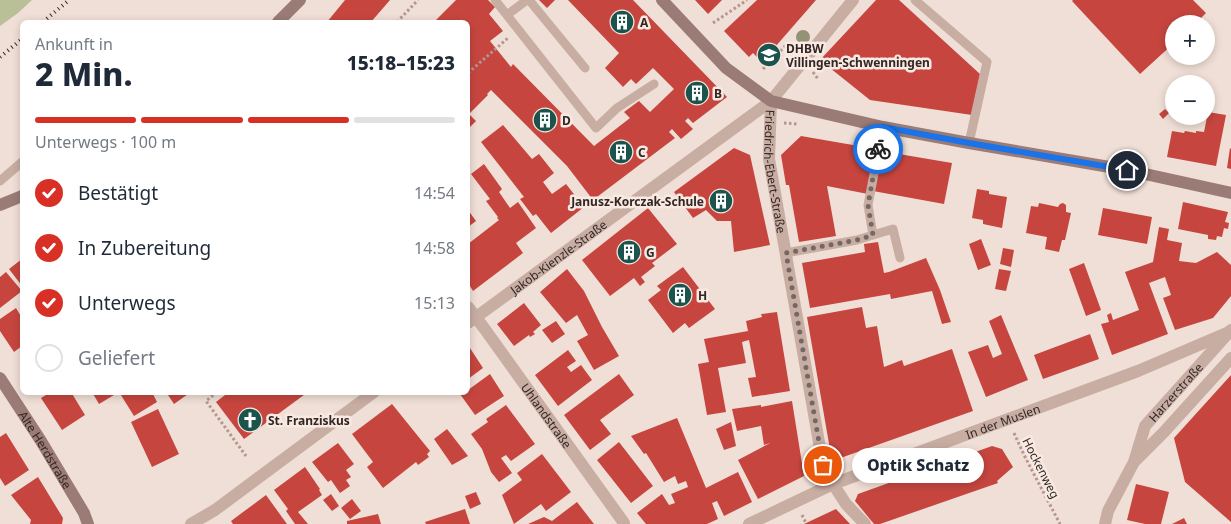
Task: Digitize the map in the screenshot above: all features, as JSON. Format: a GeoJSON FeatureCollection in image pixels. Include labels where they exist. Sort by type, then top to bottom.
{"type":"FeatureCollection","features":[{"type":"Feature","properties":{"kind":"main road"},"geometry":{"type":"LineString","coordinates":[[280,20],[300,0]]}},
{"type":"Feature","properties":{"kind":"main road","name":"Friedrich-Ebert-Straße"},"geometry":{"type":"LineString","coordinates":[[662,0],[726,68],[771,101]]}},
{"type":"Feature","properties":{"kind":"main road"},"geometry":{"type":"LineString","coordinates":[[771,101],[883,127],[1127,170],[1231,193]]}},
{"type":"Feature","properties":{"kind":"main road"},"geometry":{"type":"LineString","coordinates":[[0,205],[20,197]]}},
{"type":"Feature","properties":{"kind":"main road","name":"Alte Herdstraße"},"geometry":{"type":"LineString","coordinates":[[0,378],[46,449],[84,513],[88,524]]}},
{"type":"Feature","properties":{"kind":"street","name":"Jakob-Kienzle-Straße"},"geometry":{"type":"LineString","coordinates":[[470,316],[771,101],[853,0]]}},
{"type":"Feature","properties":{"kind":"street","name":"Friedrich-Ebert-Straße"},"geometry":{"type":"LineString","coordinates":[[771,101],[769,160],[823,465],[846,504],[865,524]]}},
{"type":"Feature","properties":{"kind":"street","name":"Uhlandstraße"},"geometry":{"type":"LineString","coordinates":[[470,316],[624,524]]}},
{"type":"Feature","properties":{"kind":"street","name":"In der Muslen"},"geometry":{"type":"LineString","coordinates":[[749,524],[833,484],[1138,371],[1230,331]]}},
{"type":"Feature","properties":{"kind":"street","name":"Harzerstraße"},"geometry":{"type":"LineString","coordinates":[[1105,524],[1108,511],[1134,462],[1145,426],[1230,331]]}},
{"type":"Feature","properties":{"kind":"street","name":"Harzerstraße"},"geometry":{"type":"LineString","coordinates":[[1134,462],[1231,358]]}},
{"type":"Feature","properties":{"kind":"street"},"geometry":{"type":"LineString","coordinates":[[191,524],[215,510],[370,395]]}},
{"type":"Feature","properties":{"kind":"lane"},"geometry":{"type":"LineString","coordinates":[[496,0],[596,128],[617,108],[654,84]]}},
{"type":"Feature","properties":{"kind":"lane"},"geometry":{"type":"LineString","coordinates":[[507,15],[528,0],[585,68]]}},
{"type":"Feature","properties":{"kind":"lane"},"geometry":{"type":"LineString","coordinates":[[914,0],[986,62],[969,143]]}},
{"type":"Feature","properties":{"kind":"lane"},"geometry":{"type":"LineString","coordinates":[[873,235],[868,205],[883,127]]}},
{"type":"Feature","properties":{"kind":"lane"},"geometry":{"type":"LineString","coordinates":[[0,181],[20,164]]}},
{"type":"Feature","properties":{"kind":"lane"},"geometry":{"type":"LineString","coordinates":[[786,253],[857,240],[893,229],[900,258]]}},
{"type":"Feature","properties":{"kind":"path"},"geometry":{"type":"LineString","coordinates":[[399,20],[418,0]]}},
{"type":"Feature","properties":{"kind":"path"},"geometry":{"type":"LineString","coordinates":[[713,23],[746,0]]}},
{"type":"Feature","properties":{"kind":"path"},"geometry":{"type":"LineString","coordinates":[[470,70],[518,29]]}},
{"type":"Feature","properties":{"kind":"path"},"geometry":{"type":"LineString","coordinates":[[762,69],[788,43]]}},
{"type":"Feature","properties":{"kind":"path"},"geometry":{"type":"LineString","coordinates":[[213,395],[206,401],[246,456]]}},
{"type":"Feature","properties":{"kind":"path","name":"Hockenweg"},"geometry":{"type":"LineString","coordinates":[[1008,419],[1024,455],[1060,524]]}},
{"type":"Feature","properties":{"kind":"green space"},"geometry":{"type":"Polygon","coordinates":[[[0,0],[32,0],[0,26],[0,0]]]}},
{"type":"Feature","properties":{"kind":"building"},"geometry":{"type":"Polygon","coordinates":[[[345,0],[390,0],[373,20],[329,20],[345,0]]]}},
{"type":"Feature","properties":{"kind":"building"},"geometry":{"type":"Polygon","coordinates":[[[456,0],[488,0],[495,7],[489,14],[503,31],[490,41],[511,67],[513,64],[594,146],[630,118],[624,112],[639,101],[650,112],[674,89],[653,68],[636,84],[631,79],[623,87],[605,68],[619,53],[568,0],[633,0],[727,97],[693,123],[688,118],[685,121],[693,129],[681,139],[672,129],[669,132],[675,138],[593,200],[567,166],[491,90],[470,113],[470,20],[436,20],[456,0]]]}},
{"type":"Feature","properties":{"kind":"building"},"geometry":{"type":"Polygon","coordinates":[[[539,0],[555,0],[547,8],[539,0]]]}},
{"type":"Feature","properties":{"kind":"building"},"geometry":{"type":"Polygon","coordinates":[[[695,0],[722,0],[708,14],[695,0]]]}},
{"type":"Feature","properties":{"kind":"building"},"geometry":{"type":"Polygon","coordinates":[[[757,0],[816,0],[762,62],[753,53],[749,57],[724,31],[757,0]]]}},
{"type":"Feature","properties":{"kind":"building"},"geometry":{"type":"Polygon","coordinates":[[[876,0],[899,0],[980,74],[972,115],[870,100],[820,60],[876,0]]]}},
{"type":"Feature","properties":{"kind":"building"},"geometry":{"type":"Polygon","coordinates":[[[1193,0],[1206,13],[1204,15],[1165,15],[1165,51],[1140,74],[1072,1],[1193,0]]]}},
{"type":"Feature","properties":{"kind":"building"},"geometry":{"type":"Polygon","coordinates":[[[1165,109],[1165,117],[1163,119],[1159,114],[1165,109]]]}},
{"type":"Feature","properties":{"kind":"building"},"geometry":{"type":"Polygon","coordinates":[[[1215,113],[1226,115],[1216,166],[1167,157],[1172,131],[1184,133],[1185,131],[1204,132],[1205,125],[1215,125],[1215,113]]]}},
{"type":"Feature","properties":{"kind":"building"},"geometry":{"type":"Polygon","coordinates":[[[470,115],[476,121],[470,127],[470,115]]]}},
{"type":"Feature","properties":{"kind":"building"},"geometry":{"type":"Polygon","coordinates":[[[503,125],[532,159],[539,154],[554,173],[543,182],[552,194],[566,184],[584,207],[551,233],[536,214],[533,216],[520,199],[524,197],[481,142],[503,125]]]}},
{"type":"Feature","properties":{"kind":"building"},"geometry":{"type":"Polygon","coordinates":[[[801,136],[876,149],[868,194],[827,186],[836,236],[799,242],[789,185],[786,185],[781,155],[801,136]]]}},
{"type":"Feature","properties":{"kind":"building","name":"Janusz-Korczak-Schule"},"geometry":{"type":"Polygon","coordinates":[[[734,148],[750,155],[770,245],[734,252],[731,221],[717,221],[706,210],[693,218],[674,192],[734,148]]]}},
{"type":"Feature","properties":{"kind":"building"},"geometry":{"type":"Polygon","coordinates":[[[1231,149],[1231,169],[1227,168],[1231,149]]]}},
{"type":"Feature","properties":{"kind":"building"},"geometry":{"type":"Polygon","coordinates":[[[881,151],[952,163],[944,204],[873,191],[881,151]]]}},
{"type":"Feature","properties":{"kind":"building"},"geometry":{"type":"Polygon","coordinates":[[[484,164],[502,189],[499,192],[510,208],[518,202],[536,228],[516,243],[523,253],[473,291],[470,286],[470,242],[499,220],[486,201],[490,199],[471,174],[484,164]]]}},
{"type":"Feature","properties":{"kind":"building"},"geometry":{"type":"Polygon","coordinates":[[[977,189],[989,191],[989,194],[1007,197],[1002,228],[983,224],[983,220],[972,218],[977,189]]]}},
{"type":"Feature","properties":{"kind":"building"},"geometry":{"type":"Polygon","coordinates":[[[1183,202],[1228,212],[1225,222],[1229,223],[1228,229],[1224,228],[1222,237],[1217,236],[1216,240],[1208,239],[1208,235],[1178,229],[1183,202]]]}},
{"type":"Feature","properties":{"kind":"building"},"geometry":{"type":"Polygon","coordinates":[[[1039,203],[1058,207],[1063,203],[1066,205],[1066,212],[1071,213],[1065,240],[1062,240],[1059,252],[1045,249],[1047,237],[1026,233],[1031,206],[1038,207],[1039,203]]]}},
{"type":"Feature","properties":{"kind":"building","name":"G"},"geometry":{"type":"Polygon","coordinates":[[[648,208],[677,244],[652,263],[655,266],[641,277],[645,282],[640,286],[634,278],[610,296],[582,260],[648,208]]]}},
{"type":"Feature","properties":{"kind":"building"},"geometry":{"type":"Polygon","coordinates":[[[1103,208],[1152,217],[1147,244],[1098,235],[1103,208]]]}},
{"type":"Feature","properties":{"kind":"building"},"geometry":{"type":"Polygon","coordinates":[[[470,213],[476,221],[470,226],[470,213]]]}},
{"type":"Feature","properties":{"kind":"building"},"geometry":{"type":"Polygon","coordinates":[[[1159,227],[1169,229],[1167,240],[1182,243],[1179,261],[1196,263],[1217,252],[1231,265],[1231,296],[1213,318],[1175,330],[1163,298],[1171,295],[1165,277],[1149,283],[1168,334],[1112,355],[1101,324],[1109,322],[1107,315],[1111,313],[1113,320],[1139,310],[1125,272],[1153,262],[1159,227]]]}},
{"type":"Feature","properties":{"kind":"building"},"geometry":{"type":"Polygon","coordinates":[[[981,239],[991,265],[978,270],[969,244],[981,239]]]}},
{"type":"Feature","properties":{"kind":"building"},"geometry":{"type":"Polygon","coordinates":[[[878,242],[884,273],[926,258],[951,322],[942,324],[932,291],[891,299],[890,294],[810,308],[802,263],[865,252],[864,244],[878,242]]]}},
{"type":"Feature","properties":{"kind":"building"},"geometry":{"type":"Polygon","coordinates":[[[1003,248],[1014,250],[1011,267],[1000,264],[1003,248]]]}},
{"type":"Feature","properties":{"kind":"building"},"geometry":{"type":"Polygon","coordinates":[[[20,261],[20,283],[9,269],[20,261]]]}},
{"type":"Feature","properties":{"kind":"building"},"geometry":{"type":"Polygon","coordinates":[[[1084,263],[1101,310],[1086,316],[1069,269],[1084,263]]]}},
{"type":"Feature","properties":{"kind":"building","name":"H"},"geometry":{"type":"Polygon","coordinates":[[[683,267],[715,309],[689,328],[685,323],[673,333],[648,300],[661,290],[657,286],[683,267]]]}},
{"type":"Feature","properties":{"kind":"building"},"geometry":{"type":"Polygon","coordinates":[[[567,269],[584,291],[619,356],[594,370],[577,341],[588,335],[577,315],[566,323],[540,292],[567,269]]]}},
{"type":"Feature","properties":{"kind":"building"},"geometry":{"type":"Polygon","coordinates":[[[999,269],[1011,271],[1006,291],[995,289],[999,269]]]}},
{"type":"Feature","properties":{"kind":"building"},"geometry":{"type":"Polygon","coordinates":[[[6,272],[20,289],[20,293],[0,308],[0,277],[6,272]]]}},
{"type":"Feature","properties":{"kind":"building"},"geometry":{"type":"Polygon","coordinates":[[[524,303],[541,325],[533,332],[535,334],[530,337],[529,335],[514,346],[497,324],[524,303]]]}},
{"type":"Feature","properties":{"kind":"building"},"geometry":{"type":"Polygon","coordinates":[[[862,307],[866,328],[877,326],[884,367],[902,360],[904,366],[952,349],[973,411],[832,461],[807,317],[862,307]]]}},
{"type":"Feature","properties":{"kind":"building"},"geometry":{"type":"Polygon","coordinates":[[[16,308],[20,315],[20,348],[14,352],[0,331],[0,319],[16,308]]]}},
{"type":"Feature","properties":{"kind":"building"},"geometry":{"type":"Polygon","coordinates":[[[777,312],[790,391],[752,397],[748,378],[756,377],[749,340],[742,342],[746,363],[718,368],[726,412],[707,415],[698,364],[709,362],[704,339],[748,331],[746,321],[762,317],[761,314],[777,312]]]}},
{"type":"Feature","properties":{"kind":"building"},"geometry":{"type":"Polygon","coordinates":[[[1001,315],[1028,380],[986,397],[968,352],[988,345],[993,358],[1002,354],[989,321],[1001,315]]]}},
{"type":"Feature","properties":{"kind":"building"},"geometry":{"type":"Polygon","coordinates":[[[556,321],[565,334],[552,343],[542,330],[556,321]]]}},
{"type":"Feature","properties":{"kind":"building"},"geometry":{"type":"Polygon","coordinates":[[[1090,334],[1099,359],[1043,379],[1034,355],[1090,334]]]}},
{"type":"Feature","properties":{"kind":"building"},"geometry":{"type":"Polygon","coordinates":[[[470,348],[483,368],[470,378],[470,348]]]}},
{"type":"Feature","properties":{"kind":"building"},"geometry":{"type":"Polygon","coordinates":[[[568,350],[576,361],[567,367],[571,372],[581,365],[592,380],[558,406],[535,375],[568,350]]]}},
{"type":"Feature","properties":{"kind":"building"},"geometry":{"type":"Polygon","coordinates":[[[490,374],[504,396],[475,415],[461,395],[470,395],[470,389],[490,374]]]}},
{"type":"Feature","properties":{"kind":"building"},"geometry":{"type":"Polygon","coordinates":[[[619,374],[634,395],[600,420],[611,434],[590,450],[564,415],[619,374]]]}},
{"type":"Feature","properties":{"kind":"building"},"geometry":{"type":"Polygon","coordinates":[[[1231,375],[1231,522],[1185,482],[1174,438],[1231,375]]]}},
{"type":"Feature","properties":{"kind":"building"},"geometry":{"type":"Polygon","coordinates":[[[46,395],[73,395],[85,415],[62,430],[41,398],[46,395]]]}},
{"type":"Feature","properties":{"kind":"building"},"geometry":{"type":"Polygon","coordinates":[[[94,395],[114,395],[99,404],[94,395]]]}},
{"type":"Feature","properties":{"kind":"building"},"geometry":{"type":"Polygon","coordinates":[[[121,395],[154,395],[157,402],[134,416],[121,395]]]}},
{"type":"Feature","properties":{"kind":"building"},"geometry":{"type":"Polygon","coordinates":[[[168,395],[187,395],[174,404],[168,395]]]}},
{"type":"Feature","properties":{"kind":"building","name":"St. Franziskus"},"geometry":{"type":"Polygon","coordinates":[[[225,395],[304,395],[244,439],[216,402],[225,395]]]}},
{"type":"Feature","properties":{"kind":"building"},"geometry":{"type":"Polygon","coordinates":[[[792,401],[804,476],[758,499],[738,460],[770,443],[764,445],[761,426],[737,431],[732,409],[761,405],[761,407],[792,401]]]}},
{"type":"Feature","properties":{"kind":"building"},"geometry":{"type":"Polygon","coordinates":[[[392,404],[430,451],[427,454],[429,457],[418,465],[416,462],[383,488],[367,467],[373,462],[352,434],[392,404]]]}},
{"type":"Feature","properties":{"kind":"building"},"geometry":{"type":"Polygon","coordinates":[[[506,405],[535,444],[511,461],[506,455],[501,458],[512,473],[499,482],[491,472],[482,449],[471,434],[488,422],[486,419],[506,405]]]}},
{"type":"Feature","properties":{"kind":"building"},"geometry":{"type":"Polygon","coordinates":[[[158,409],[179,454],[152,467],[131,422],[158,409]]]}},
{"type":"Feature","properties":{"kind":"building"},"geometry":{"type":"Polygon","coordinates":[[[677,418],[706,488],[738,472],[752,502],[724,516],[717,501],[712,503],[718,519],[707,524],[646,524],[637,513],[662,494],[669,505],[675,503],[671,494],[688,487],[686,481],[678,484],[675,476],[664,482],[646,453],[644,454],[631,436],[677,418]]]}},
{"type":"Feature","properties":{"kind":"building"},"geometry":{"type":"Polygon","coordinates":[[[731,422],[736,446],[724,450],[716,429],[731,422]]]}},
{"type":"Feature","properties":{"kind":"building"},"geometry":{"type":"Polygon","coordinates":[[[447,429],[468,456],[452,465],[434,439],[447,429]]]}},
{"type":"Feature","properties":{"kind":"building"},"geometry":{"type":"Polygon","coordinates":[[[6,433],[29,470],[5,486],[0,478],[0,437],[6,433]]]}},
{"type":"Feature","properties":{"kind":"building"},"geometry":{"type":"Polygon","coordinates":[[[619,442],[653,486],[631,503],[597,460],[619,442]]]}},
{"type":"Feature","properties":{"kind":"building"},"geometry":{"type":"Polygon","coordinates":[[[338,443],[354,464],[346,470],[351,477],[346,480],[350,486],[340,493],[331,480],[328,482],[312,462],[338,443]]]}},
{"type":"Feature","properties":{"kind":"building"},"geometry":{"type":"Polygon","coordinates":[[[992,446],[1002,449],[1013,467],[997,481],[998,483],[880,524],[874,524],[855,501],[858,494],[992,446]]]}},
{"type":"Feature","properties":{"kind":"building"},"geometry":{"type":"Polygon","coordinates":[[[542,454],[571,492],[546,511],[541,504],[514,524],[502,495],[522,480],[517,473],[542,454]]]}},
{"type":"Feature","properties":{"kind":"building"},"geometry":{"type":"Polygon","coordinates":[[[305,467],[322,495],[298,512],[308,524],[295,524],[286,511],[288,509],[274,490],[305,467]]]}},
{"type":"Feature","properties":{"kind":"building"},"geometry":{"type":"Polygon","coordinates":[[[38,477],[63,518],[62,524],[30,524],[31,520],[11,495],[38,477]]]}},
{"type":"Feature","properties":{"kind":"building"},"geometry":{"type":"Polygon","coordinates":[[[1136,484],[1169,492],[1161,524],[1145,524],[1127,520],[1136,484]]]}},
{"type":"Feature","properties":{"kind":"building"},"geometry":{"type":"Polygon","coordinates":[[[476,492],[481,504],[470,509],[465,496],[476,492]]]}},
{"type":"Feature","properties":{"kind":"building"},"geometry":{"type":"Polygon","coordinates":[[[331,494],[339,506],[332,511],[323,500],[331,494]]]}},
{"type":"Feature","properties":{"kind":"building"},"geometry":{"type":"Polygon","coordinates":[[[266,495],[287,524],[233,524],[231,521],[266,495]]]}},
{"type":"Feature","properties":{"kind":"building"},"geometry":{"type":"Polygon","coordinates":[[[352,499],[361,511],[350,519],[341,508],[352,499]]]}},
{"type":"Feature","properties":{"kind":"building"},"geometry":{"type":"Polygon","coordinates":[[[577,502],[594,524],[528,524],[544,517],[552,521],[577,502]]]}},
{"type":"Feature","properties":{"kind":"building"},"geometry":{"type":"Polygon","coordinates":[[[465,509],[470,524],[426,524],[425,522],[465,509]]]}},
{"type":"Feature","properties":{"kind":"building"},"geometry":{"type":"Polygon","coordinates":[[[836,509],[850,524],[804,524],[836,509]]]}},
{"type":"Feature","properties":{"kind":"building"},"geometry":{"type":"Polygon","coordinates":[[[378,514],[381,524],[347,524],[347,521],[378,514]]]}},
{"type":"Feature","properties":{"kind":"building"},"geometry":{"type":"Polygon","coordinates":[[[1184,518],[1187,524],[1172,524],[1184,518]]]}},
{"type":"Feature","properties":{"kind":"railway"},"geometry":{"type":"LineString","coordinates":[[45,20],[69,0]]}},
{"type":"Feature","properties":{"kind":"railway"},"geometry":{"type":"LineString","coordinates":[[0,57],[20,41]]}},
{"type":"Feature","properties":{"kind":"way so far"},"geometry":{"type":"LineString","coordinates":[[823,465],[786,253],[857,240],[873,235],[868,205],[878,149]]}},
{"type":"Feature","properties":{"kind":"place","name":"A"},"geometry":{"type":"Point","coordinates":[622,22]}},
{"type":"Feature","properties":{"kind":"place","name":"DHBW Villingen-Schwenningen"},"geometry":{"type":"Point","coordinates":[769,55]}},
{"type":"Feature","properties":{"kind":"place","name":"B"},"geometry":{"type":"Point","coordinates":[697,93]}},
{"type":"Feature","properties":{"kind":"place","name":"D"},"geometry":{"type":"Point","coordinates":[545,120]}},
{"type":"Feature","properties":{"kind":"place","name":"C"},"geometry":{"type":"Point","coordinates":[621,152]}},
{"type":"Feature","properties":{"kind":"place","name":"Janusz-Korczak-Schule"},"geometry":{"type":"Point","coordinates":[721,201]}},
{"type":"Feature","properties":{"kind":"place","name":"G"},"geometry":{"type":"Point","coordinates":[629,252]}},
{"type":"Feature","properties":{"kind":"place","name":"H"},"geometry":{"type":"Point","coordinates":[680,295]}},
{"type":"Feature","properties":{"kind":"place","name":"St. Franziskus"},"geometry":{"type":"Point","coordinates":[250,420]}},
{"type":"Feature","properties":{"kind":"place","name":"Optik Schatz"},"geometry":{"type":"Point","coordinates":[823,465]}},
{"type":"Feature","properties":{"kind":"route"},"geometry":{"type":"LineString","coordinates":[[878,149],[883,127],[1127,170]]}}]}
